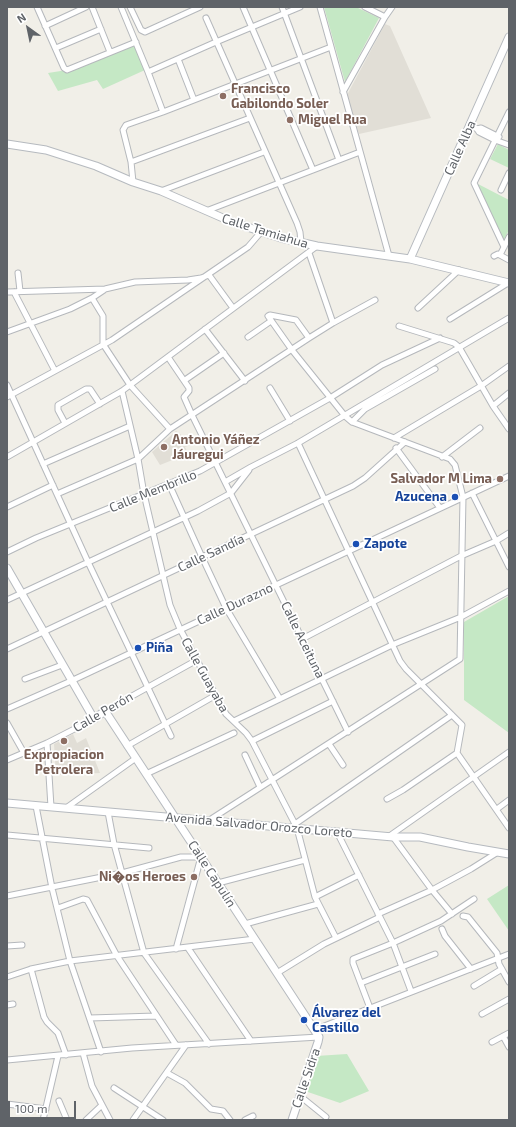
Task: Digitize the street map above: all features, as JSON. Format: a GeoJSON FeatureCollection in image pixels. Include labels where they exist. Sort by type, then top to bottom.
{"type":"FeatureCollection","features":[{"type":"Feature","properties":{"kind":"street"},"geometry":{"type":"LineString","coordinates":[[37,7],[64,68],[67,70],[136,42]]}},
{"type":"Feature","properties":{"kind":"street"},"geometry":{"type":"LineString","coordinates":[[45,26],[86,7]]}},
{"type":"Feature","properties":{"kind":"street"},"geometry":{"type":"LineString","coordinates":[[92,7],[110,52]]}},
{"type":"Feature","properties":{"kind":"street"},"geometry":{"type":"LineString","coordinates":[[130,7],[141,30],[145,32],[200,7]]}},
{"type":"Feature","properties":{"kind":"street"},"geometry":{"type":"LineString","coordinates":[[243,7],[312,170]]}},
{"type":"Feature","properties":{"kind":"street"},"geometry":{"type":"LineString","coordinates":[[282,7],[339,160]]}},
{"type":"Feature","properties":{"kind":"street"},"geometry":{"type":"LineString","coordinates":[[148,72],[300,7]]}},
{"type":"Feature","properties":{"kind":"street"},"geometry":{"type":"LineString","coordinates":[[320,7],[389,256]]}},
{"type":"Feature","properties":{"kind":"street"},"geometry":{"type":"LineString","coordinates":[[365,7],[384,17]]}},
{"type":"Feature","properties":{"kind":"street"},"geometry":{"type":"LineString","coordinates":[[343,92],[384,17],[392,7]]}},
{"type":"Feature","properties":{"kind":"street"},"geometry":{"type":"LineString","coordinates":[[123,8],[163,112]]}},
{"type":"Feature","properties":{"kind":"street"},"geometry":{"type":"LineString","coordinates":[[206,18],[264,152],[297,223],[301,242]]}},
{"type":"Feature","properties":{"kind":"street"},"geometry":{"type":"LineString","coordinates":[[56,48],[101,29]]}},
{"type":"Feature","properties":{"kind":"street","name":"Calle Alba"},"geometry":{"type":"LineString","coordinates":[[410,259],[509,37]]}},
{"type":"Feature","properties":{"kind":"street"},"geometry":{"type":"LineString","coordinates":[[133,182],[131,162],[123,130],[124,126],[331,47]]}},
{"type":"Feature","properties":{"kind":"street"},"geometry":{"type":"LineString","coordinates":[[178,59],[194,100]]}},
{"type":"Feature","properties":{"kind":"street"},"geometry":{"type":"LineString","coordinates":[[504,247],[474,183],[509,112]]}},
{"type":"Feature","properties":{"kind":"street"},"geometry":{"type":"LineString","coordinates":[[131,162],[250,118]]}},
{"type":"Feature","properties":{"kind":"street"},"geometry":{"type":"LineString","coordinates":[[470,125],[477,129],[481,128],[507,144]]}},
{"type":"Feature","properties":{"kind":"street","name":"Calle Tamiahua"},"geometry":{"type":"LineString","coordinates":[[7,144],[28,146],[62,154],[96,166],[133,182],[161,191],[232,222],[262,232],[317,246],[410,259],[509,282]]}},
{"type":"Feature","properties":{"kind":"street"},"geometry":{"type":"LineString","coordinates":[[161,191],[264,152]]}},
{"type":"Feature","properties":{"kind":"street"},"geometry":{"type":"LineString","coordinates":[[206,211],[360,152]]}},
{"type":"Feature","properties":{"kind":"street"},"geometry":{"type":"LineString","coordinates":[[501,190],[509,173]]}},
{"type":"Feature","properties":{"kind":"street"},"geometry":{"type":"LineString","coordinates":[[9,396],[112,340],[248,247],[262,232]]}},
{"type":"Feature","properties":{"kind":"street"},"geometry":{"type":"LineString","coordinates":[[509,236],[504,247],[497,255],[509,260]]}},
{"type":"Feature","properties":{"kind":"street"},"geometry":{"type":"LineString","coordinates":[[7,458],[122,391],[317,246]]}},
{"type":"Feature","properties":{"kind":"street"},"geometry":{"type":"LineString","coordinates":[[309,252],[333,323]]}},
{"type":"Feature","properties":{"kind":"street"},"geometry":{"type":"LineString","coordinates":[[418,308],[459,270]]}},
{"type":"Feature","properties":{"kind":"street"},"geometry":{"type":"LineString","coordinates":[[18,273],[17,291],[55,371]]}},
{"type":"Feature","properties":{"kind":"street"},"geometry":{"type":"LineString","coordinates":[[7,292],[105,289],[136,282],[188,280],[209,275]]}},
{"type":"Feature","properties":{"kind":"street"},"geometry":{"type":"LineString","coordinates":[[209,275],[233,308]]}},
{"type":"Feature","properties":{"kind":"street"},"geometry":{"type":"LineString","coordinates":[[450,319],[509,282]]}},
{"type":"Feature","properties":{"kind":"street"},"geometry":{"type":"LineString","coordinates":[[7,332],[70,308],[92,298],[105,289]]}},
{"type":"Feature","properties":{"kind":"street"},"geometry":{"type":"LineString","coordinates":[[92,298],[103,316],[103,344],[130,385],[170,429]]}},
{"type":"Feature","properties":{"kind":"street"},"geometry":{"type":"LineString","coordinates":[[57,494],[138,459],[170,429],[309,338],[375,300]]}},
{"type":"Feature","properties":{"kind":"street"},"geometry":{"type":"LineString","coordinates":[[207,821],[460,659],[463,497],[455,465],[450,459],[352,422],[330,398],[292,350],[268,316],[270,315],[296,320],[309,338]]}},
{"type":"Feature","properties":{"kind":"street"},"geometry":{"type":"LineString","coordinates":[[225,482],[345,416],[509,318]]}},
{"type":"Feature","properties":{"kind":"street"},"geometry":{"type":"LineString","coordinates":[[248,337],[271,321]]}},
{"type":"Feature","properties":{"kind":"street"},"geometry":{"type":"LineString","coordinates":[[399,326],[449,340],[459,347],[481,386],[509,429]]}},
{"type":"Feature","properties":{"kind":"street"},"geometry":{"type":"LineString","coordinates":[[205,329],[245,381]]}},
{"type":"Feature","properties":{"kind":"street","name":"Calle Membrillo"},"geometry":{"type":"LineString","coordinates":[[7,552],[36,538],[200,471],[330,398],[382,365],[440,338]]}},
{"type":"Feature","properties":{"kind":"street"},"geometry":{"type":"LineString","coordinates":[[168,357],[185,380],[224,353]]}},
{"type":"Feature","properties":{"kind":"street"},"geometry":{"type":"LineString","coordinates":[[394,438],[481,386],[509,366]]}},
{"type":"Feature","properties":{"kind":"street"},"geometry":{"type":"LineString","coordinates":[[352,422],[366,409],[435,369]]}},
{"type":"Feature","properties":{"kind":"street","name":"Calle Aceituna"},"geometry":{"type":"LineString","coordinates":[[185,380],[190,389],[185,395],[185,398],[192,415],[348,732]]}},
{"type":"Feature","properties":{"kind":"street"},"geometry":{"type":"LineString","coordinates":[[7,385],[9,396],[34,442],[88,562],[171,736]]}},
{"type":"Feature","properties":{"kind":"street"},"geometry":{"type":"LineString","coordinates":[[270,388],[290,421]]}},
{"type":"Feature","properties":{"kind":"street"},"geometry":{"type":"LineString","coordinates":[[65,424],[58,410],[58,405],[86,389],[90,389],[100,404]]}},
{"type":"Feature","properties":{"kind":"street","name":"Calle Guayaba"},"geometry":{"type":"LineString","coordinates":[[122,391],[138,459],[162,576],[170,605],[180,629],[226,714],[252,741],[296,826],[315,897],[336,938]]}},
{"type":"Feature","properties":{"kind":"street"},"geometry":{"type":"LineString","coordinates":[[494,406],[509,393]]}},
{"type":"Feature","properties":{"kind":"street"},"geometry":{"type":"LineString","coordinates":[[43,464],[130,426]]}},
{"type":"Feature","properties":{"kind":"street"},"geometry":{"type":"LineString","coordinates":[[442,457],[480,428]]}},
{"type":"Feature","properties":{"kind":"street","name":"Calle Sandía"},"geometry":{"type":"LineString","coordinates":[[7,649],[353,486],[365,478],[396,448],[405,442]]}},
{"type":"Feature","properties":{"kind":"street"},"geometry":{"type":"LineString","coordinates":[[298,443],[400,661],[462,725],[457,753],[509,828]]}},
{"type":"Feature","properties":{"kind":"street"},"geometry":{"type":"LineString","coordinates":[[396,448],[440,508]]}},
{"type":"Feature","properties":{"kind":"street"},"geometry":{"type":"LineString","coordinates":[[7,600],[153,533],[231,493],[251,467]]}},
{"type":"Feature","properties":{"kind":"street","name":"Calle Durazno"},"geometry":{"type":"LineString","coordinates":[[7,709],[71,681],[509,476]]}},
{"type":"Feature","properties":{"kind":"street"},"geometry":{"type":"LineString","coordinates":[[169,484],[226,608],[280,699]]}},
{"type":"Feature","properties":{"kind":"street"},"geometry":{"type":"LineString","coordinates":[[7,507],[53,485]]}},
{"type":"Feature","properties":{"kind":"street"},"geometry":{"type":"LineString","coordinates":[[472,493],[509,567]]}},
{"type":"Feature","properties":{"kind":"street"},"geometry":{"type":"LineString","coordinates":[[302,639],[461,556],[496,541],[509,533]]}},
{"type":"Feature","properties":{"kind":"street"},"geometry":{"type":"LineString","coordinates":[[7,568],[71,681],[94,718]]}},
{"type":"Feature","properties":{"kind":"street"},"geometry":{"type":"LineString","coordinates":[[234,721],[392,645],[461,617],[509,591]]}},
{"type":"Feature","properties":{"kind":"street","name":"Calle Perón"},"geometry":{"type":"LineString","coordinates":[[7,760],[47,744],[94,718],[105,710],[197,660]]}},
{"type":"Feature","properties":{"kind":"street"},"geometry":{"type":"LineString","coordinates":[[25,679],[62,665]]}},
{"type":"Feature","properties":{"kind":"street"},"geometry":{"type":"LineString","coordinates":[[127,746],[216,695]]}},
{"type":"Feature","properties":{"kind":"street"},"geometry":{"type":"LineString","coordinates":[[252,741],[333,701]]}},
{"type":"Feature","properties":{"kind":"street","name":"Calle Capulín"},"geometry":{"type":"LineString","coordinates":[[105,710],[127,746],[319,1037]]}},
{"type":"Feature","properties":{"kind":"street"},"geometry":{"type":"LineString","coordinates":[[296,826],[452,715]]}},
{"type":"Feature","properties":{"kind":"street"},"geometry":{"type":"LineString","coordinates":[[7,723],[24,753]]}},
{"type":"Feature","properties":{"kind":"street"},"geometry":{"type":"LineString","coordinates":[[146,774],[234,733]]}},
{"type":"Feature","properties":{"kind":"street"},"geometry":{"type":"LineString","coordinates":[[47,744],[51,807]]}},
{"type":"Feature","properties":{"kind":"street"},"geometry":{"type":"LineString","coordinates":[[329,744],[343,765]]}},
{"type":"Feature","properties":{"kind":"street"},"geometry":{"type":"LineString","coordinates":[[452,914],[390,837],[509,752]]}},
{"type":"Feature","properties":{"kind":"street"},"geometry":{"type":"LineString","coordinates":[[388,799],[457,753]]}},
{"type":"Feature","properties":{"kind":"street"},"geometry":{"type":"LineString","coordinates":[[245,754],[260,787]]}},
{"type":"Feature","properties":{"kind":"street"},"geometry":{"type":"LineString","coordinates":[[65,809],[136,758]]}},
{"type":"Feature","properties":{"kind":"street"},"geometry":{"type":"LineString","coordinates":[[497,809],[509,800]]}},
{"type":"Feature","properties":{"kind":"street","name":"Avenida Salvador Orozco Loreto"},"geometry":{"type":"LineString","coordinates":[[7,803],[176,819],[296,826],[390,837],[420,837],[509,854]]}},
{"type":"Feature","properties":{"kind":"street"},"geometry":{"type":"LineString","coordinates":[[36,806],[52,888],[70,961],[101,1052]]}},
{"type":"Feature","properties":{"kind":"street"},"geometry":{"type":"LineString","coordinates":[[108,812],[114,844],[144,953],[209,1044]]}},
{"type":"Feature","properties":{"kind":"street"},"geometry":{"type":"LineString","coordinates":[[337,832],[393,943],[411,991]]}},
{"type":"Feature","properties":{"kind":"street"},"geometry":{"type":"LineString","coordinates":[[7,835],[149,848]]}},
{"type":"Feature","properties":{"kind":"street"},"geometry":{"type":"LineString","coordinates":[[277,973],[324,944],[379,915],[432,890],[471,869],[498,852]]}},
{"type":"Feature","properties":{"kind":"street"},"geometry":{"type":"LineString","coordinates":[[7,896],[122,873],[181,857],[201,857],[176,949]]}},
{"type":"Feature","properties":{"kind":"street"},"geometry":{"type":"LineString","coordinates":[[218,883],[306,860]]}},
{"type":"Feature","properties":{"kind":"street"},"geometry":{"type":"LineString","coordinates":[[315,897],[358,875]]}},
{"type":"Feature","properties":{"kind":"street"},"geometry":{"type":"LineString","coordinates":[[58,908],[86,899],[117,956],[176,1045]]}},
{"type":"Feature","properties":{"kind":"street"},"geometry":{"type":"LineString","coordinates":[[370,1008],[353,963],[353,959],[441,921],[474,899]]}},
{"type":"Feature","properties":{"kind":"street"},"geometry":{"type":"LineString","coordinates":[[245,924],[318,904]]}},
{"type":"Feature","properties":{"kind":"street"},"geometry":{"type":"LineString","coordinates":[[463,916],[468,917],[497,953],[499,964],[509,982]]}},
{"type":"Feature","properties":{"kind":"street"},"geometry":{"type":"LineString","coordinates":[[442,929],[445,936],[470,969]]}},
{"type":"Feature","properties":{"kind":"street"},"geometry":{"type":"LineString","coordinates":[[7,977],[31,969],[70,961],[255,939]]}},
{"type":"Feature","properties":{"kind":"street"},"geometry":{"type":"LineString","coordinates":[[7,946],[22,945]]}},
{"type":"Feature","properties":{"kind":"street"},"geometry":{"type":"LineString","coordinates":[[188,948],[251,1041]]}},
{"type":"Feature","properties":{"kind":"street"},"geometry":{"type":"LineString","coordinates":[[361,983],[435,954]]}},
{"type":"Feature","properties":{"kind":"street"},"geometry":{"type":"LineString","coordinates":[[314,1030],[509,954]]}},
{"type":"Feature","properties":{"kind":"street"},"geometry":{"type":"LineString","coordinates":[[31,969],[44,1017],[58,1034],[66,1055]]}},
{"type":"Feature","properties":{"kind":"street"},"geometry":{"type":"LineString","coordinates":[[474,986],[502,969]]}},
{"type":"Feature","properties":{"kind":"street"},"geometry":{"type":"LineString","coordinates":[[482,1014],[509,999]]}},
{"type":"Feature","properties":{"kind":"street"},"geometry":{"type":"LineString","coordinates":[[7,1005],[14,1004]]}},
{"type":"Feature","properties":{"kind":"street"},"geometry":{"type":"LineString","coordinates":[[90,1018],[156,1016]]}},
{"type":"Feature","properties":{"kind":"street"},"geometry":{"type":"LineString","coordinates":[[492,1042],[509,1033]]}},
{"type":"Feature","properties":{"kind":"street"},"geometry":{"type":"LineString","coordinates":[[503,1036],[509,1047]]}},
{"type":"Feature","properties":{"kind":"street"},"geometry":{"type":"LineString","coordinates":[[7,1060],[83,1054],[132,1048],[319,1037]]}},
{"type":"Feature","properties":{"kind":"street","name":"Calle Sidra"},"geometry":{"type":"LineString","coordinates":[[292,1120],[319,1037]]}},
{"type":"Feature","properties":{"kind":"street"},"geometry":{"type":"LineString","coordinates":[[133,1120],[186,1045]]}},
{"type":"Feature","properties":{"kind":"street"},"geometry":{"type":"LineString","coordinates":[[83,1054],[92,1086],[110,1120]]}},
{"type":"Feature","properties":{"kind":"street"},"geometry":{"type":"LineString","coordinates":[[43,1120],[58,1056]]}},
{"type":"Feature","properties":{"kind":"street"},"geometry":{"type":"LineString","coordinates":[[167,1073],[185,1083],[211,1109],[223,1111],[230,1120]]}},
{"type":"Feature","properties":{"kind":"street"},"geometry":{"type":"LineString","coordinates":[[114,1088],[163,1120]]}},
{"type":"Feature","properties":{"kind":"street"},"geometry":{"type":"LineString","coordinates":[[300,1096],[326,1117]]}},
{"type":"Feature","properties":{"kind":"street"},"geometry":{"type":"LineString","coordinates":[[59,1101],[66,1120]]}},
{"type":"Feature","properties":{"kind":"street"},"geometry":{"type":"LineString","coordinates":[[7,1104],[46,1109]]}},
{"type":"Feature","properties":{"kind":"street"},"geometry":{"type":"LineString","coordinates":[[86,1120],[102,1105]]}},
{"type":"Feature","properties":{"kind":"street"},"geometry":{"type":"LineString","coordinates":[[245,1120],[253,1116]]}},
{"type":"Feature","properties":{"kind":"shaded area"},"geometry":{"type":"Polygon","coordinates":[[[385,24],[390,26],[431,118],[359,134],[347,95],[385,24]]]}},
{"type":"Feature","properties":{"kind":"shaded area"},"geometry":{"type":"Polygon","coordinates":[[[176,431],[193,444],[185,447],[187,451],[185,455],[160,465],[152,452],[176,431]]]}},
{"type":"Feature","properties":{"kind":"shaded area"},"geometry":{"type":"Polygon","coordinates":[[[73,734],[77,743],[86,738],[100,773],[56,775],[54,744],[73,734]]]}},
{"type":"Feature","properties":{"kind":"green space"},"geometry":{"type":"Polygon","coordinates":[[[324,7],[356,7],[379,18],[345,82],[324,7]]]}},
{"type":"Feature","properties":{"kind":"green space"},"geometry":{"type":"Polygon","coordinates":[[[136,42],[145,70],[103,89],[97,80],[58,91],[48,73],[67,70],[136,42]]]}},
{"type":"Feature","properties":{"kind":"green space"},"geometry":{"type":"Polygon","coordinates":[[[498,144],[509,150],[509,168],[490,159],[498,144]]]}},
{"type":"Feature","properties":{"kind":"green space"},"geometry":{"type":"Polygon","coordinates":[[[478,184],[509,200],[509,230],[503,241],[478,184]]]}},
{"type":"Feature","properties":{"kind":"green space"},"geometry":{"type":"Polygon","coordinates":[[[509,596],[509,733],[464,700],[464,622],[509,596]]]}},
{"type":"Feature","properties":{"kind":"green space"},"geometry":{"type":"Polygon","coordinates":[[[509,885],[509,931],[487,899],[509,885]]]}},
{"type":"Feature","properties":{"kind":"green space"},"geometry":{"type":"Polygon","coordinates":[[[347,1054],[369,1091],[340,1103],[305,1091],[316,1056],[347,1054]]]}},
{"type":"Feature","properties":{"kind":"place","name":"Francisco Gabilondo Soler"},"geometry":{"type":"Point","coordinates":[223,96]}},
{"type":"Feature","properties":{"kind":"place","name":"Miguel Rua"},"geometry":{"type":"Point","coordinates":[290,120]}},
{"type":"Feature","properties":{"kind":"place","name":"Antonio Yáñez Jáuregui"},"geometry":{"type":"Point","coordinates":[164,447]}},
{"type":"Feature","properties":{"kind":"place","name":"Salvador M Lima"},"geometry":{"type":"Point","coordinates":[500,479]}},
{"type":"Feature","properties":{"kind":"place","name":"Azucena"},"geometry":{"type":"Point","coordinates":[455,497]}},
{"type":"Feature","properties":{"kind":"place","name":"Zapote"},"geometry":{"type":"Point","coordinates":[356,544]}},
{"type":"Feature","properties":{"kind":"place","name":"Piña"},"geometry":{"type":"Point","coordinates":[138,648]}},
{"type":"Feature","properties":{"kind":"place","name":"Expropiacion Petrolera"},"geometry":{"type":"Point","coordinates":[64,741]}},
{"type":"Feature","properties":{"kind":"place","name":"Ni�os Heroes"},"geometry":{"type":"Point","coordinates":[194,877]}},
{"type":"Feature","properties":{"kind":"place","name":"Álvarez del Castillo"},"geometry":{"type":"Point","coordinates":[304,1020]}}]}
